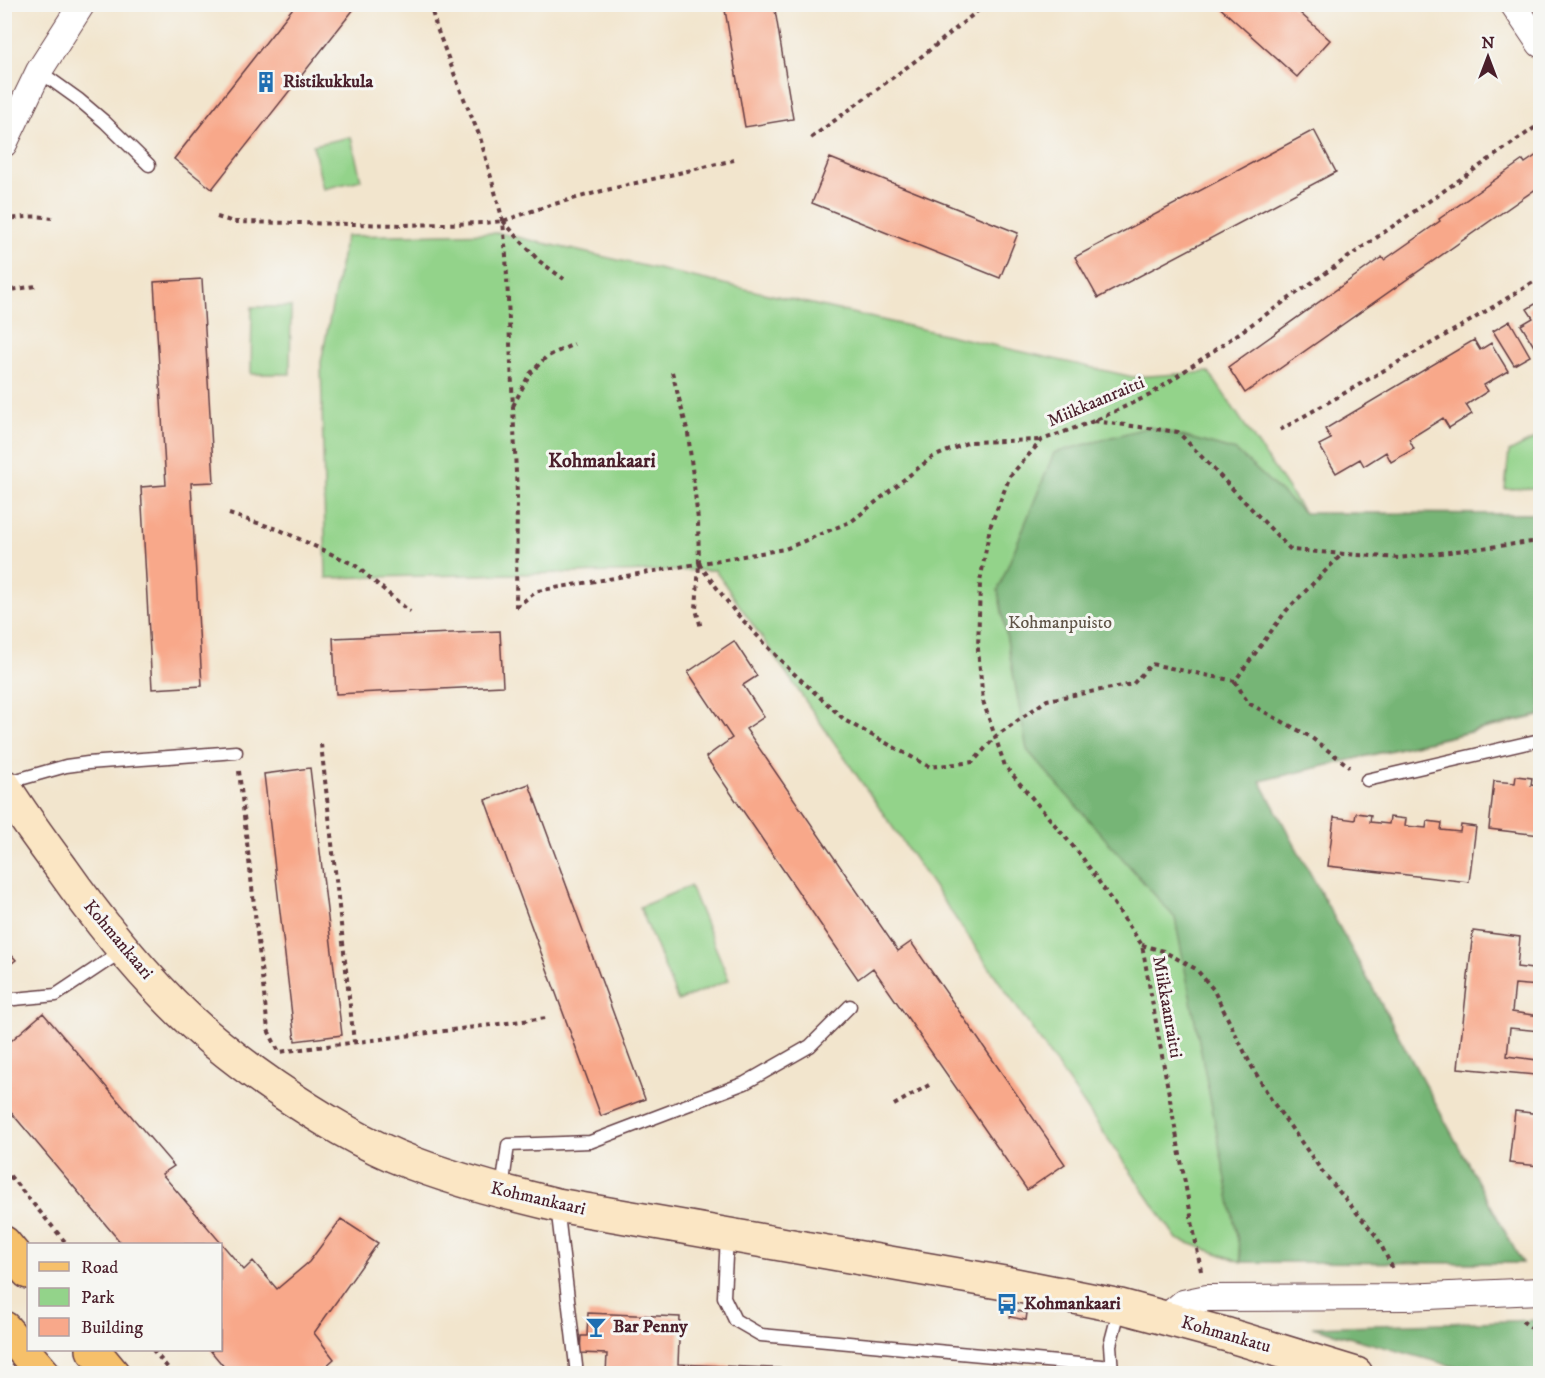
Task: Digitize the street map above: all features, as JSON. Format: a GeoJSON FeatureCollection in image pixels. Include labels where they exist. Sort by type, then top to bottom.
{"type":"FeatureCollection","features":[{"type":"Feature","properties":{"kind":"main road"},"geometry":{"type":"LineString","coordinates":[[4,1243],[27,1271]]}},
{"type":"Feature","properties":{"kind":"main road"},"geometry":{"type":"LineString","coordinates":[[4,1328],[44,1374]]}},
{"type":"Feature","properties":{"kind":"main road"},"geometry":{"type":"LineString","coordinates":[[94,1351],[112,1374]]}},
{"type":"Feature","properties":{"kind":"street"},"geometry":{"type":"LineString","coordinates":[[4,144],[39,70],[81,4]]}},
{"type":"Feature","properties":{"kind":"street"},"geometry":{"type":"LineString","coordinates":[[1514,4],[1540,44]]}},
{"type":"Feature","properties":{"kind":"street","name":"Kohmankaari"},"geometry":{"type":"LineString","coordinates":[[4,785],[71,882],[123,950],[173,1004],[223,1050],[306,1109],[376,1147],[446,1176],[556,1205],[1010,1284],[1120,1306],[1166,1318]]}},
{"type":"Feature","properties":{"kind":"street"},"geometry":{"type":"LineString","coordinates":[[1166,1318],[1183,1303],[1207,1298],[1406,1296],[1540,1291]]}},
{"type":"Feature","properties":{"kind":"street","name":"Kohmankatu"},"geometry":{"type":"LineString","coordinates":[[1166,1318],[1356,1374]]}},
{"type":"Feature","properties":{"kind":"lane"},"geometry":{"type":"LineString","coordinates":[[39,70],[105,122],[149,165]]}},
{"type":"Feature","properties":{"kind":"lane"},"geometry":{"type":"LineString","coordinates":[[1367,780],[1540,740]]}},
{"type":"Feature","properties":{"kind":"lane"},"geometry":{"type":"LineString","coordinates":[[4,785],[66,766],[236,752]]}},
{"type":"Feature","properties":{"kind":"lane"},"geometry":{"type":"LineString","coordinates":[[4,1000],[56,995],[123,950]]}},
{"type":"Feature","properties":{"kind":"lane"},"geometry":{"type":"LineString","coordinates":[[501,1192],[508,1145],[590,1142],[745,1083],[810,1046],[850,1006]]}},
{"type":"Feature","properties":{"kind":"lane"},"geometry":{"type":"LineString","coordinates":[[556,1205],[577,1374]]}},
{"type":"Feature","properties":{"kind":"lane"},"geometry":{"type":"LineString","coordinates":[[727,1235],[724,1297],[735,1320],[761,1335],[1112,1370],[1110,1345],[1120,1306]]}},
{"type":"Feature","properties":{"kind":"path"},"geometry":{"type":"LineString","coordinates":[[430,4],[436,26],[480,136],[503,221],[517,494],[516,608],[537,591],[785,549],[852,521],[931,458],[969,442],[1042,440]]}},
{"type":"Feature","properties":{"kind":"path"},"geometry":{"type":"LineString","coordinates":[[811,138],[926,53],[986,4]]}},
{"type":"Feature","properties":{"kind":"path","name":"Miikkaanraitti"},"geometry":{"type":"LineString","coordinates":[[1207,1298],[1142,945],[1082,857],[1005,766],[983,701],[978,649],[980,582],[990,527],[1010,476],[1042,440],[1094,421],[1150,395],[1540,124]]}},
{"type":"Feature","properties":{"kind":"path"},"geometry":{"type":"LineString","coordinates":[[217,217],[234,222],[403,225],[485,223],[503,221],[602,191],[734,160]]}},
{"type":"Feature","properties":{"kind":"path"},"geometry":{"type":"LineString","coordinates":[[4,220],[27,216],[52,218]]}},
{"type":"Feature","properties":{"kind":"path"},"geometry":{"type":"LineString","coordinates":[[503,221],[539,261],[564,279]]}},
{"type":"Feature","properties":{"kind":"path"},"geometry":{"type":"LineString","coordinates":[[1280,430],[1540,278]]}},
{"type":"Feature","properties":{"kind":"path"},"geometry":{"type":"LineString","coordinates":[[4,291],[36,286]]}},
{"type":"Feature","properties":{"kind":"path"},"geometry":{"type":"LineString","coordinates":[[512,406],[529,375],[546,357],[574,344]]}},
{"type":"Feature","properties":{"kind":"path"},"geometry":{"type":"LineString","coordinates":[[672,372],[688,433],[698,520],[699,564],[696,609],[701,628]]}},
{"type":"Feature","properties":{"kind":"path"},"geometry":{"type":"LineString","coordinates":[[1094,421],[1178,432],[1290,550],[1399,558],[1540,541]]}},
{"type":"Feature","properties":{"kind":"path"},"geometry":{"type":"LineString","coordinates":[[229,514],[280,530],[355,565],[410,612]]}},
{"type":"Feature","properties":{"kind":"path"},"geometry":{"type":"LineString","coordinates":[[1235,681],[1286,611],[1342,554]]}},
{"type":"Feature","properties":{"kind":"path"},"geometry":{"type":"LineString","coordinates":[[699,564],[735,612],[790,670],[846,721],[930,767],[973,762],[996,736],[1047,700],[1132,684],[1150,664],[1235,681],[1248,703],[1309,736],[1367,780]]}},
{"type":"Feature","properties":{"kind":"path"},"geometry":{"type":"LineString","coordinates":[[321,744],[354,1042]]}},
{"type":"Feature","properties":{"kind":"path"},"geometry":{"type":"LineString","coordinates":[[236,752],[268,1030],[279,1052],[546,1018]]}},
{"type":"Feature","properties":{"kind":"path"},"geometry":{"type":"LineString","coordinates":[[1142,945],[1163,951],[1196,969],[1213,989],[1251,1065],[1272,1101],[1322,1171],[1377,1237],[1406,1296]]}},
{"type":"Feature","properties":{"kind":"path"},"geometry":{"type":"LineString","coordinates":[[894,1105],[929,1085]]}},
{"type":"Feature","properties":{"kind":"path"},"geometry":{"type":"LineString","coordinates":[[4,1169],[65,1243]]}},
{"type":"Feature","properties":{"kind":"path"},"geometry":{"type":"LineString","coordinates":[[154,1351],[173,1374]]}},
{"type":"Feature","properties":{"kind":"green space"},"geometry":{"type":"Polygon","coordinates":[[[351,137],[361,180],[323,189],[313,145],[351,137]]]}},
{"type":"Feature","properties":{"kind":"green space","name":"Kohmanpuisto"},"geometry":{"type":"Polygon","coordinates":[[[499,233],[1133,377],[1209,372],[1304,513],[1540,514],[1540,716],[1260,781],[1522,1263],[1242,1262],[1177,1239],[715,570],[326,578],[321,362],[346,236],[499,233]]]}},
{"type":"Feature","properties":{"kind":"green space"},"geometry":{"type":"Polygon","coordinates":[[[252,307],[291,307],[290,374],[251,374],[252,307]]]}},
{"type":"Feature","properties":{"kind":"green space"},"geometry":{"type":"Polygon","coordinates":[[[1149,427],[1236,451],[1304,513],[1540,514],[1540,715],[1260,781],[1522,1263],[1242,1262],[1175,918],[1027,750],[998,590],[1054,453],[1149,427]]]}},
{"type":"Feature","properties":{"kind":"green space"},"geometry":{"type":"Polygon","coordinates":[[[1540,436],[1540,488],[1505,489],[1509,452],[1540,436]]]}},
{"type":"Feature","properties":{"kind":"green space"},"geometry":{"type":"Polygon","coordinates":[[[690,886],[729,980],[678,1001],[640,907],[690,886]]]}},
{"type":"Feature","properties":{"kind":"green space"},"geometry":{"type":"Polygon","coordinates":[[[1540,1320],[1540,1374],[1477,1373],[1312,1327],[1540,1320]]]}},
{"type":"Feature","properties":{"kind":"building","name":"Ristikukkula"},"geometry":{"type":"Polygon","coordinates":[[[296,4],[358,4],[212,189],[174,159],[296,4]]]}},
{"type":"Feature","properties":{"kind":"building"},"geometry":{"type":"Polygon","coordinates":[[[724,4],[774,4],[793,119],[745,127],[724,4]]]}},
{"type":"Feature","properties":{"kind":"building"},"geometry":{"type":"Polygon","coordinates":[[[1216,4],[1290,4],[1330,40],[1297,77],[1216,4]]]}},
{"type":"Feature","properties":{"kind":"building"},"geometry":{"type":"Polygon","coordinates":[[[1314,130],[1336,172],[1098,298],[1075,257],[1314,130]]]}},
{"type":"Feature","properties":{"kind":"building"},"geometry":{"type":"Polygon","coordinates":[[[1540,153],[1540,186],[1245,393],[1228,367],[1382,257],[1384,260],[1440,221],[1439,219],[1523,160],[1525,163],[1540,153]]]}},
{"type":"Feature","properties":{"kind":"building"},"geometry":{"type":"Polygon","coordinates":[[[830,158],[1018,233],[1000,278],[812,203],[830,158]]]}},
{"type":"Feature","properties":{"kind":"building"},"geometry":{"type":"Polygon","coordinates":[[[202,279],[214,482],[191,483],[202,686],[152,689],[141,487],[166,485],[154,282],[202,279]]]}},
{"type":"Feature","properties":{"kind":"building"},"geometry":{"type":"Polygon","coordinates":[[[1540,301],[1540,351],[1538,353],[1521,325],[1533,318],[1527,309],[1540,301]]]}},
{"type":"Feature","properties":{"kind":"building"},"geometry":{"type":"Polygon","coordinates":[[[1510,321],[1530,356],[1514,365],[1493,331],[1510,321]]]}},
{"type":"Feature","properties":{"kind":"building"},"geometry":{"type":"Polygon","coordinates":[[[1474,340],[1480,350],[1491,343],[1508,371],[1484,385],[1488,391],[1466,405],[1472,414],[1449,428],[1443,418],[1409,439],[1414,449],[1391,462],[1386,452],[1364,466],[1360,459],[1336,473],[1319,445],[1331,439],[1325,429],[1474,340]]]}},
{"type":"Feature","properties":{"kind":"building"},"geometry":{"type":"Polygon","coordinates":[[[500,631],[503,686],[336,694],[333,638],[500,631]]]}},
{"type":"Feature","properties":{"kind":"building"},"geometry":{"type":"Polygon","coordinates":[[[734,641],[757,676],[743,685],[764,717],[746,729],[898,951],[911,942],[1065,1164],[1027,1190],[873,968],[858,979],[706,757],[732,738],[688,672],[734,641]]]}},
{"type":"Feature","properties":{"kind":"building"},"geometry":{"type":"Polygon","coordinates":[[[310,768],[342,1035],[295,1041],[264,774],[310,768]]]}},
{"type":"Feature","properties":{"kind":"building"},"geometry":{"type":"Polygon","coordinates":[[[1516,776],[1532,778],[1531,785],[1540,786],[1540,835],[1489,829],[1494,781],[1515,783],[1516,776]]]}},
{"type":"Feature","properties":{"kind":"building"},"geometry":{"type":"Polygon","coordinates":[[[529,784],[645,1099],[601,1116],[485,800],[529,784]]]}},
{"type":"Feature","properties":{"kind":"building"},"geometry":{"type":"Polygon","coordinates":[[[1356,813],[1371,815],[1370,822],[1389,824],[1390,817],[1406,819],[1405,826],[1426,828],[1427,821],[1442,823],[1441,830],[1460,832],[1461,825],[1476,827],[1469,882],[1328,866],[1334,817],[1355,820],[1356,813]]]}},
{"type":"Feature","properties":{"kind":"building"},"geometry":{"type":"Polygon","coordinates":[[[1473,931],[1520,937],[1517,967],[1540,970],[1540,986],[1515,984],[1512,1012],[1540,1016],[1540,1031],[1510,1028],[1507,1056],[1537,1060],[1535,1075],[1458,1068],[1473,931]]]}},
{"type":"Feature","properties":{"kind":"building"},"geometry":{"type":"Polygon","coordinates":[[[4,947],[16,960],[4,969],[4,947]]]}},
{"type":"Feature","properties":{"kind":"building"},"geometry":{"type":"Polygon","coordinates":[[[43,1013],[174,1166],[162,1174],[221,1243],[121,1243],[4,1104],[4,1047],[43,1013]]]}},
{"type":"Feature","properties":{"kind":"building"},"geometry":{"type":"Polygon","coordinates":[[[1515,1111],[1540,1114],[1540,1166],[1509,1163],[1515,1111]]]}},
{"type":"Feature","properties":{"kind":"building"},"geometry":{"type":"Polygon","coordinates":[[[341,1219],[378,1243],[314,1333],[334,1359],[317,1374],[230,1374],[211,1351],[222,1351],[222,1244],[244,1270],[253,1261],[277,1289],[309,1262],[341,1219]]]}},
{"type":"Feature","properties":{"kind":"building"},"geometry":{"type":"Polygon","coordinates":[[[1012,1310],[1027,1313],[1026,1320],[1010,1317],[1012,1310]]]}},
{"type":"Feature","properties":{"kind":"building"},"geometry":{"type":"Polygon","coordinates":[[[588,1313],[680,1317],[678,1364],[866,1372],[866,1374],[606,1374],[607,1354],[580,1353],[581,1336],[587,1336],[588,1313]]]}},
{"type":"Feature","properties":{"kind":"place","name":"Ristikukkula"},"geometry":{"type":"Point","coordinates":[266,82]}},
{"type":"Feature","properties":{"kind":"place","name":"Kohmankaari"},"geometry":{"type":"Point","coordinates":[1007,1304]}},
{"type":"Feature","properties":{"kind":"place","name":"Bar Penny"},"geometry":{"type":"Point","coordinates":[596,1327]}},
{"type":"Feature","properties":{"kind":"district","name":"Kohmankaari"},"geometry":{"type":"Point","coordinates":[602,461]}}]}
